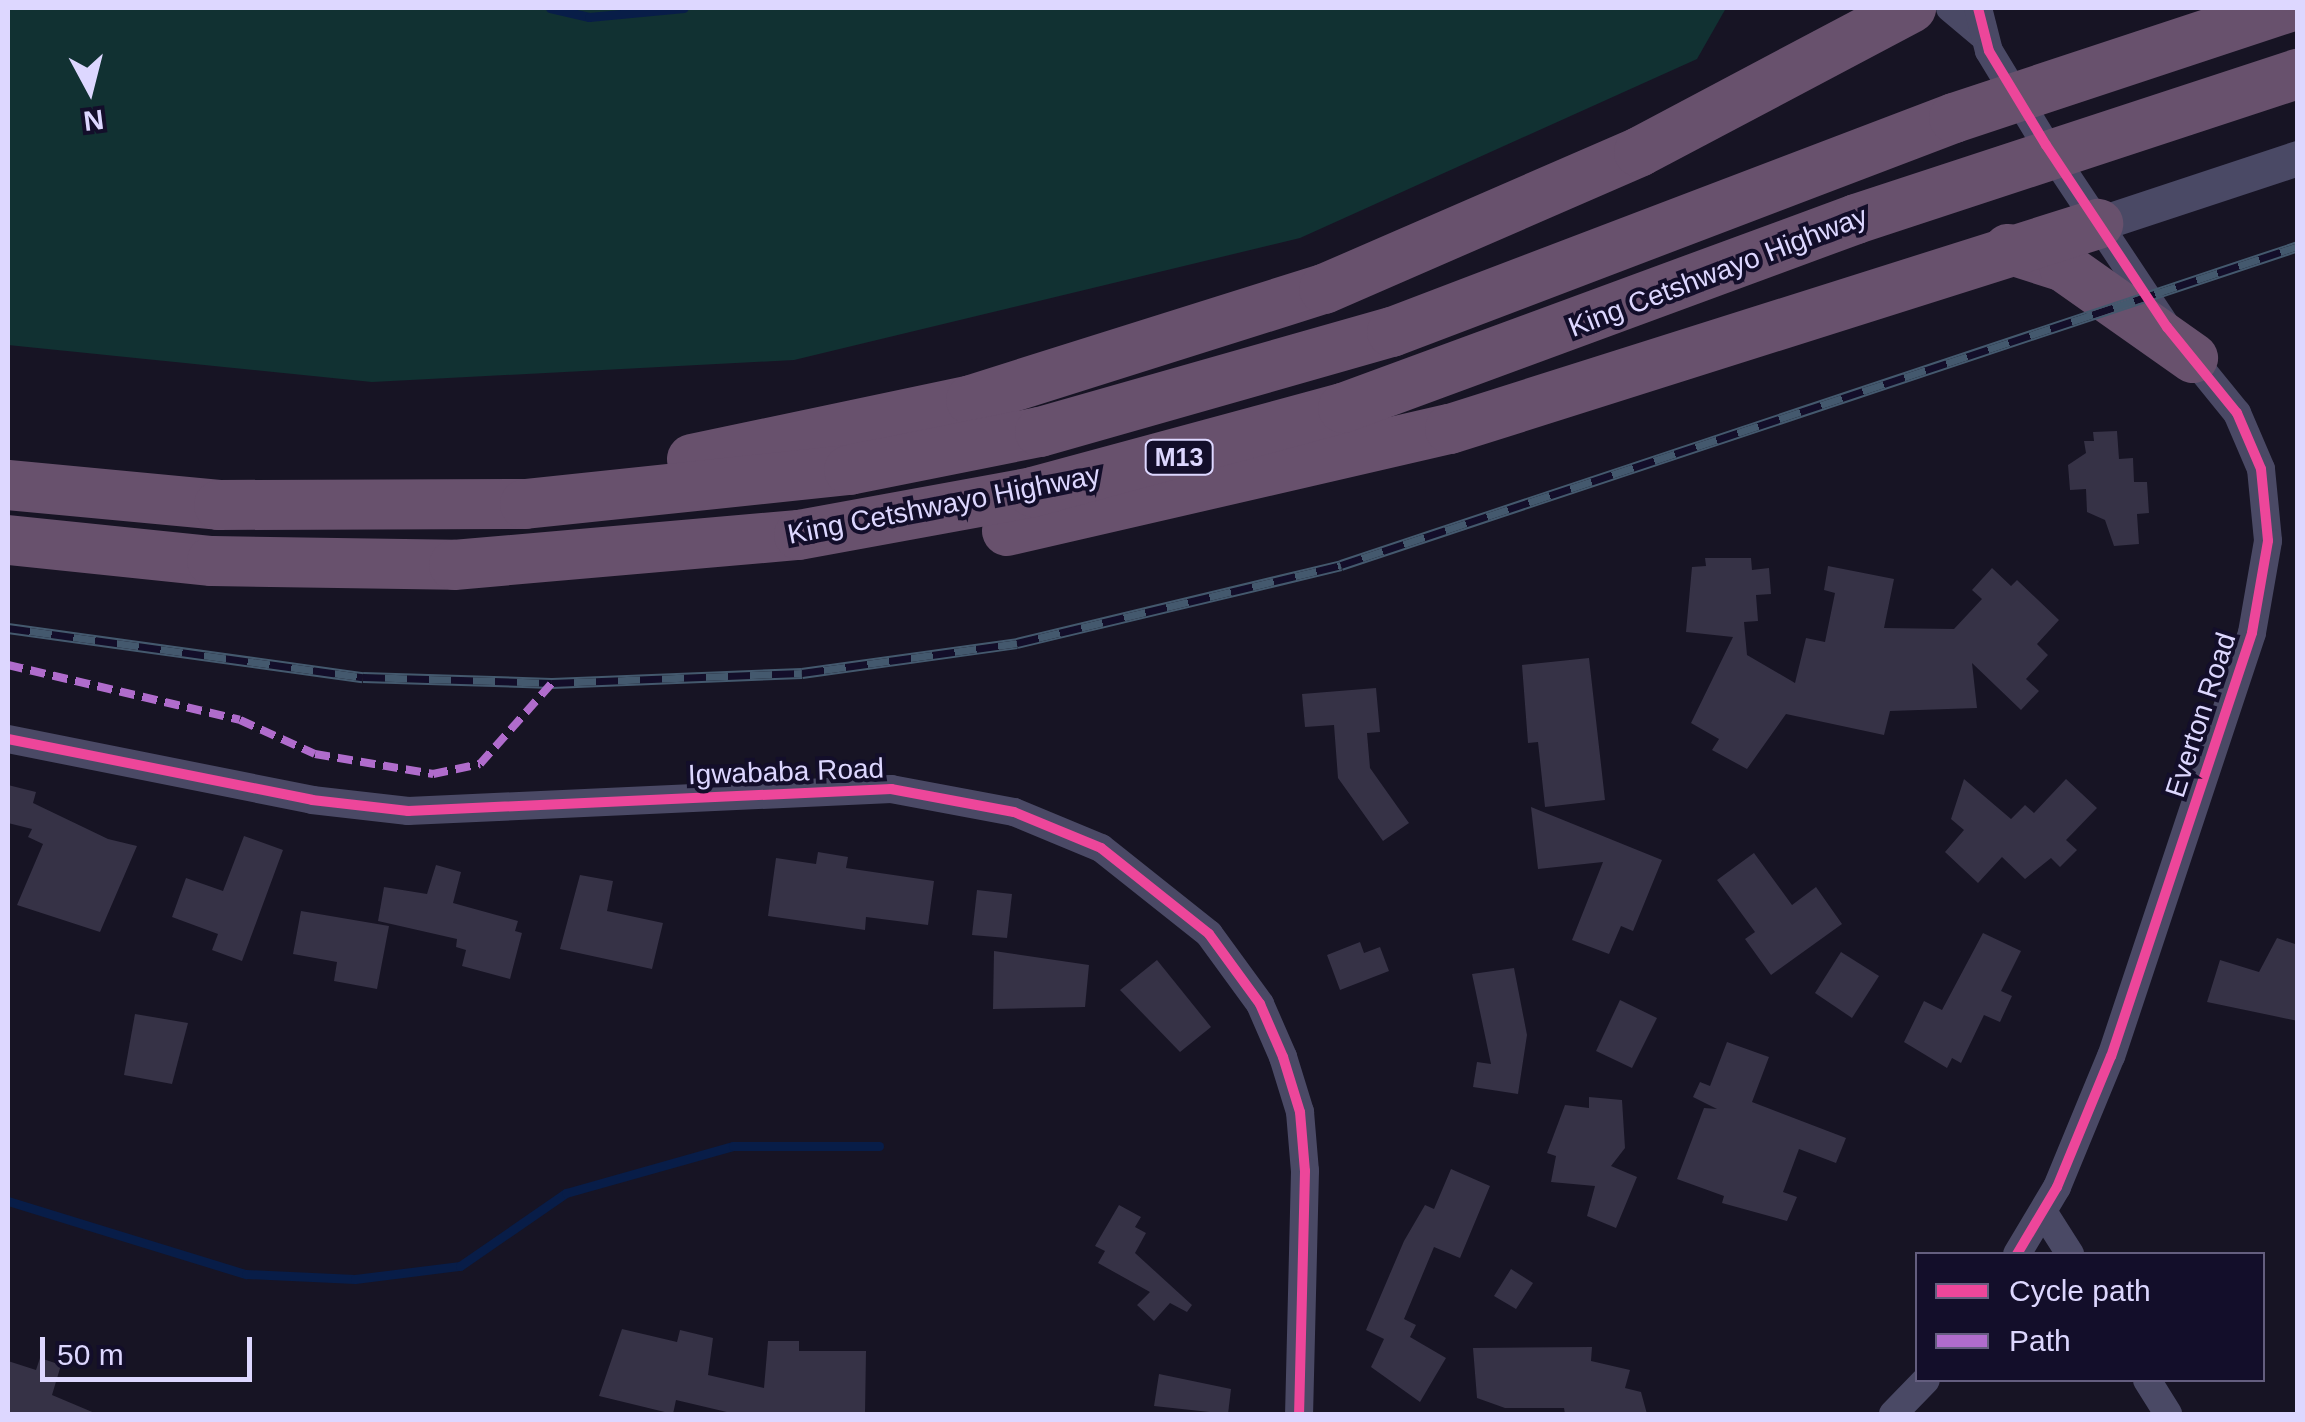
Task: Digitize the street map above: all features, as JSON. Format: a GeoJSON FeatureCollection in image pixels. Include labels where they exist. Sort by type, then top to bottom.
{"type":"FeatureCollection","features":[{"type":"Feature","properties":{"kind":"highway"},"geometry":{"type":"LineString","coordinates":[[391,508],[457,490],[830,433],[1125,356],[1324,289],[1549,194],[1858,26],[1911,8]]}},
{"type":"Feature","properties":{"kind":"highway","name":"King Cetshwayo Highway"},"geometry":{"type":"LineString","coordinates":[[8,485],[184,503],[391,508],[598,499],[803,476],[1135,411],[1392,332],[1954,118],[2288,8]]}},
{"type":"Feature","properties":{"kind":"highway","name":"King Cetshwayo Highway"},"geometry":{"type":"LineString","coordinates":[[8,540],[212,562],[454,565],[799,535],[1192,454],[1436,377],[2135,121],[2298,74]]}},
{"type":"Feature","properties":{"kind":"highway"},"geometry":{"type":"LineString","coordinates":[[454,565],[667,576],[822,560],[1116,511],[1469,423],[2008,249],[2093,217]]}},
{"type":"Feature","properties":{"kind":"highway"},"geometry":{"type":"LineString","coordinates":[[2008,249],[2064,267],[2174,341]]}},
{"type":"Feature","properties":{"kind":"street","name":"Everton Road"},"geometry":{"type":"LineString","coordinates":[[1950,8],[1982,31],[2093,217],[2174,341],[2234,408],[2261,469],[2268,541],[2261,602],[2111,1056],[2044,1212],[2018,1252]]}},
{"type":"Feature","properties":{"kind":"street"},"geometry":{"type":"LineString","coordinates":[[2093,217],[2298,158]]}},
{"type":"Feature","properties":{"kind":"street","name":"Igwababa Road"},"geometry":{"type":"LineString","coordinates":[[8,739],[312,800],[408,811],[892,789],[1014,812],[1101,848],[1209,934],[1260,1004],[1284,1057],[1300,1112],[1305,1171],[1298,1414]]}},
{"type":"Feature","properties":{"kind":"street"},"geometry":{"type":"LineString","coordinates":[[2044,1212],[2069,1252]]}},
{"type":"Feature","properties":{"kind":"street"},"geometry":{"type":"LineString","coordinates":[[1892,1414],[1924,1382]]}},
{"type":"Feature","properties":{"kind":"street"},"geometry":{"type":"LineString","coordinates":[[2147,1382],[2168,1414]]}},
{"type":"Feature","properties":{"kind":"green space"},"geometry":{"type":"Polygon","coordinates":[[[8,8],[1726,8],[1697,59],[1300,238],[794,360],[372,382],[8,345],[8,8]]]}},
{"type":"Feature","properties":{"kind":"building"},"geometry":{"type":"Polygon","coordinates":[[[2117,431],[2119,459],[2133,458],[2134,482],[2147,482],[2149,513],[2137,514],[2139,544],[2114,546],[2105,520],[2087,512],[2086,489],[2070,490],[2068,465],[2086,453],[2084,441],[2094,441],[2093,432],[2117,431]]]}},
{"type":"Feature","properties":{"kind":"building"},"geometry":{"type":"Polygon","coordinates":[[[1705,558],[1751,558],[1752,570],[1769,568],[1771,594],[1756,595],[1758,621],[1744,622],[1747,655],[1795,683],[1806,638],[1825,642],[1835,593],[1824,590],[1828,566],[1894,579],[1884,628],[1954,629],[1982,599],[1972,590],[1992,568],[2011,586],[2017,580],[2059,620],[2037,644],[2048,655],[2026,679],[2039,691],[2021,710],[1972,663],[1977,708],[1890,711],[1884,735],[1786,714],[1747,769],[1712,750],[1719,739],[1691,723],[1733,637],[1686,632],[1692,567],[1706,566],[1705,558]]]}},
{"type":"Feature","properties":{"kind":"building"},"geometry":{"type":"Polygon","coordinates":[[[1589,658],[1605,800],[1545,807],[1538,742],[1528,743],[1522,665],[1589,658]]]}},
{"type":"Feature","properties":{"kind":"building"},"geometry":{"type":"Polygon","coordinates":[[[1376,688],[1380,732],[1367,733],[1370,768],[1409,823],[1383,841],[1338,778],[1334,725],[1305,727],[1302,694],[1376,688]]]}},
{"type":"Feature","properties":{"kind":"building"},"geometry":{"type":"Polygon","coordinates":[[[1964,779],[2011,819],[2025,805],[2034,813],[2066,779],[2097,808],[2066,840],[2077,850],[2060,867],[2051,858],[2025,879],[2002,857],[1978,883],[1945,852],[1964,830],[1951,819],[1964,779]]]}},
{"type":"Feature","properties":{"kind":"building"},"geometry":{"type":"Polygon","coordinates":[[[8,785],[36,792],[33,803],[108,839],[137,846],[100,932],[17,905],[43,844],[28,837],[32,829],[8,823],[8,785]]]}},
{"type":"Feature","properties":{"kind":"building"},"geometry":{"type":"Polygon","coordinates":[[[1531,807],[1662,860],[1633,931],[1621,926],[1609,954],[1572,940],[1603,862],[1538,869],[1531,807]]]}},
{"type":"Feature","properties":{"kind":"building"},"geometry":{"type":"Polygon","coordinates":[[[244,836],[283,850],[242,961],[212,950],[218,934],[172,917],[186,878],[223,891],[244,836]]]}},
{"type":"Feature","properties":{"kind":"building"},"geometry":{"type":"Polygon","coordinates":[[[818,852],[848,857],[846,868],[934,881],[928,925],[866,917],[865,930],[768,916],[776,858],[816,864],[818,852]]]}},
{"type":"Feature","properties":{"kind":"building"},"geometry":{"type":"Polygon","coordinates":[[[1754,853],[1792,905],[1816,887],[1842,924],[1771,975],[1745,939],[1755,932],[1717,880],[1754,853]]]}},
{"type":"Feature","properties":{"kind":"building"},"geometry":{"type":"Polygon","coordinates":[[[436,865],[461,872],[453,903],[518,921],[515,931],[522,933],[510,979],[462,966],[466,950],[456,947],[457,939],[378,921],[384,887],[427,894],[436,865]]]}},
{"type":"Feature","properties":{"kind":"building"},"geometry":{"type":"Polygon","coordinates":[[[580,875],[613,881],[607,911],[663,923],[652,969],[560,949],[580,875]]]}},
{"type":"Feature","properties":{"kind":"building"},"geometry":{"type":"Polygon","coordinates":[[[977,890],[1012,894],[1007,938],[972,935],[977,890]]]}},
{"type":"Feature","properties":{"kind":"building"},"geometry":{"type":"Polygon","coordinates":[[[301,911],[389,926],[377,989],[334,981],[337,962],[293,954],[301,911]]]}},
{"type":"Feature","properties":{"kind":"building"},"geometry":{"type":"Polygon","coordinates":[[[1983,933],[2021,951],[2001,991],[2012,996],[2000,1022],[1984,1015],[1961,1063],[1952,1058],[1947,1068],[1904,1042],[1924,1001],[1942,1010],[1983,933]]]}},
{"type":"Feature","properties":{"kind":"building"},"geometry":{"type":"Polygon","coordinates":[[[2277,938],[2298,945],[2298,1021],[2207,1002],[2220,960],[2259,972],[2277,938]]]}},
{"type":"Feature","properties":{"kind":"building"},"geometry":{"type":"Polygon","coordinates":[[[1360,942],[1364,953],[1380,947],[1389,971],[1340,990],[1327,955],[1360,942]]]}},
{"type":"Feature","properties":{"kind":"building"},"geometry":{"type":"Polygon","coordinates":[[[994,951],[1089,965],[1085,1007],[993,1009],[994,951]]]}},
{"type":"Feature","properties":{"kind":"building"},"geometry":{"type":"Polygon","coordinates":[[[1841,952],[1879,976],[1852,1018],[1815,993],[1841,952]]]}},
{"type":"Feature","properties":{"kind":"building"},"geometry":{"type":"Polygon","coordinates":[[[1157,960],[1211,1027],[1180,1052],[1120,990],[1157,960]]]}},
{"type":"Feature","properties":{"kind":"building"},"geometry":{"type":"Polygon","coordinates":[[[1514,968],[1527,1035],[1518,1094],[1473,1087],[1477,1062],[1491,1064],[1472,974],[1514,968]]]}},
{"type":"Feature","properties":{"kind":"building"},"geometry":{"type":"Polygon","coordinates":[[[1620,1000],[1657,1018],[1632,1068],[1596,1051],[1620,1000]]]}},
{"type":"Feature","properties":{"kind":"building"},"geometry":{"type":"Polygon","coordinates":[[[135,1014],[188,1023],[172,1084],[124,1075],[135,1014]]]}},
{"type":"Feature","properties":{"kind":"building"},"geometry":{"type":"Polygon","coordinates":[[[1727,1042],[1769,1057],[1752,1102],[1846,1138],[1836,1163],[1799,1149],[1783,1192],[1797,1197],[1787,1221],[1722,1203],[1724,1196],[1677,1179],[1704,1108],[1717,1109],[1693,1097],[1700,1082],[1710,1086],[1727,1042]]]}},
{"type":"Feature","properties":{"kind":"building"},"geometry":{"type":"Polygon","coordinates":[[[1589,1097],[1622,1100],[1625,1148],[1611,1166],[1637,1177],[1616,1228],[1587,1216],[1595,1186],[1551,1182],[1556,1156],[1547,1153],[1565,1105],[1589,1108],[1589,1097]]]}},
{"type":"Feature","properties":{"kind":"building"},"geometry":{"type":"Polygon","coordinates":[[[1451,1169],[1490,1186],[1460,1258],[1434,1247],[1404,1319],[1416,1325],[1410,1337],[1446,1358],[1420,1402],[1371,1367],[1384,1339],[1366,1330],[1404,1241],[1425,1205],[1434,1209],[1451,1169]]]}},
{"type":"Feature","properties":{"kind":"building"},"geometry":{"type":"Polygon","coordinates":[[[1119,1205],[1141,1217],[1135,1227],[1146,1233],[1135,1253],[1192,1305],[1187,1312],[1170,1303],[1154,1321],[1137,1305],[1150,1292],[1098,1263],[1105,1251],[1095,1246],[1119,1205]]]}},
{"type":"Feature","properties":{"kind":"building"},"geometry":{"type":"Polygon","coordinates":[[[1511,1269],[1533,1283],[1516,1309],[1494,1296],[1511,1269]]]}},
{"type":"Feature","properties":{"kind":"building"},"geometry":{"type":"Polygon","coordinates":[[[622,1329],[677,1342],[680,1330],[713,1338],[708,1375],[764,1388],[768,1341],[799,1341],[799,1351],[866,1351],[865,1414],[731,1413],[676,1400],[673,1414],[599,1396],[622,1329]]]}},
{"type":"Feature","properties":{"kind":"building"},"geometry":{"type":"Polygon","coordinates":[[[1592,1347],[1591,1361],[1630,1370],[1625,1388],[1641,1392],[1647,1414],[1565,1414],[1564,1408],[1505,1408],[1477,1398],[1473,1348],[1592,1347]]]}},
{"type":"Feature","properties":{"kind":"building"},"geometry":{"type":"Polygon","coordinates":[[[40,1358],[61,1365],[52,1395],[97,1414],[8,1414],[8,1361],[36,1370],[40,1358]]]}},
{"type":"Feature","properties":{"kind":"building"},"geometry":{"type":"Polygon","coordinates":[[[1159,1374],[1231,1389],[1228,1414],[1154,1406],[1159,1374]]]}},
{"type":"Feature","properties":{"kind":"waterway"},"geometry":{"type":"LineString","coordinates":[[550,8],[589,17],[684,8]]}},
{"type":"Feature","properties":{"kind":"waterway"},"geometry":{"type":"LineString","coordinates":[[8,1201],[246,1274],[355,1279],[460,1266],[566,1193],[733,1146],[879,1146]]}},
{"type":"Feature","properties":{"kind":"railway"},"geometry":{"type":"LineString","coordinates":[[8,628],[363,677],[552,683],[802,673],[1017,643],[1341,565],[2298,246]]}},
{"type":"Feature","properties":{"kind":"marked path"},"geometry":{"type":"LineString","coordinates":[[8,665],[240,720],[315,754],[433,774],[480,764],[552,683]]}},
{"type":"Feature","properties":{"kind":"cycle path"},"geometry":{"type":"LineString","coordinates":[[1978,8],[1989,51],[2046,145],[2167,327],[2237,413],[2261,469],[2268,541],[2252,633],[2111,1056],[2057,1187],[2018,1252]]}},
{"type":"Feature","properties":{"kind":"cycle path"},"geometry":{"type":"LineString","coordinates":[[8,739],[312,800],[408,811],[891,789],[1014,812],[1101,848],[1209,934],[1260,1004],[1283,1057],[1300,1112],[1305,1171],[1299,1414]]}}]}
